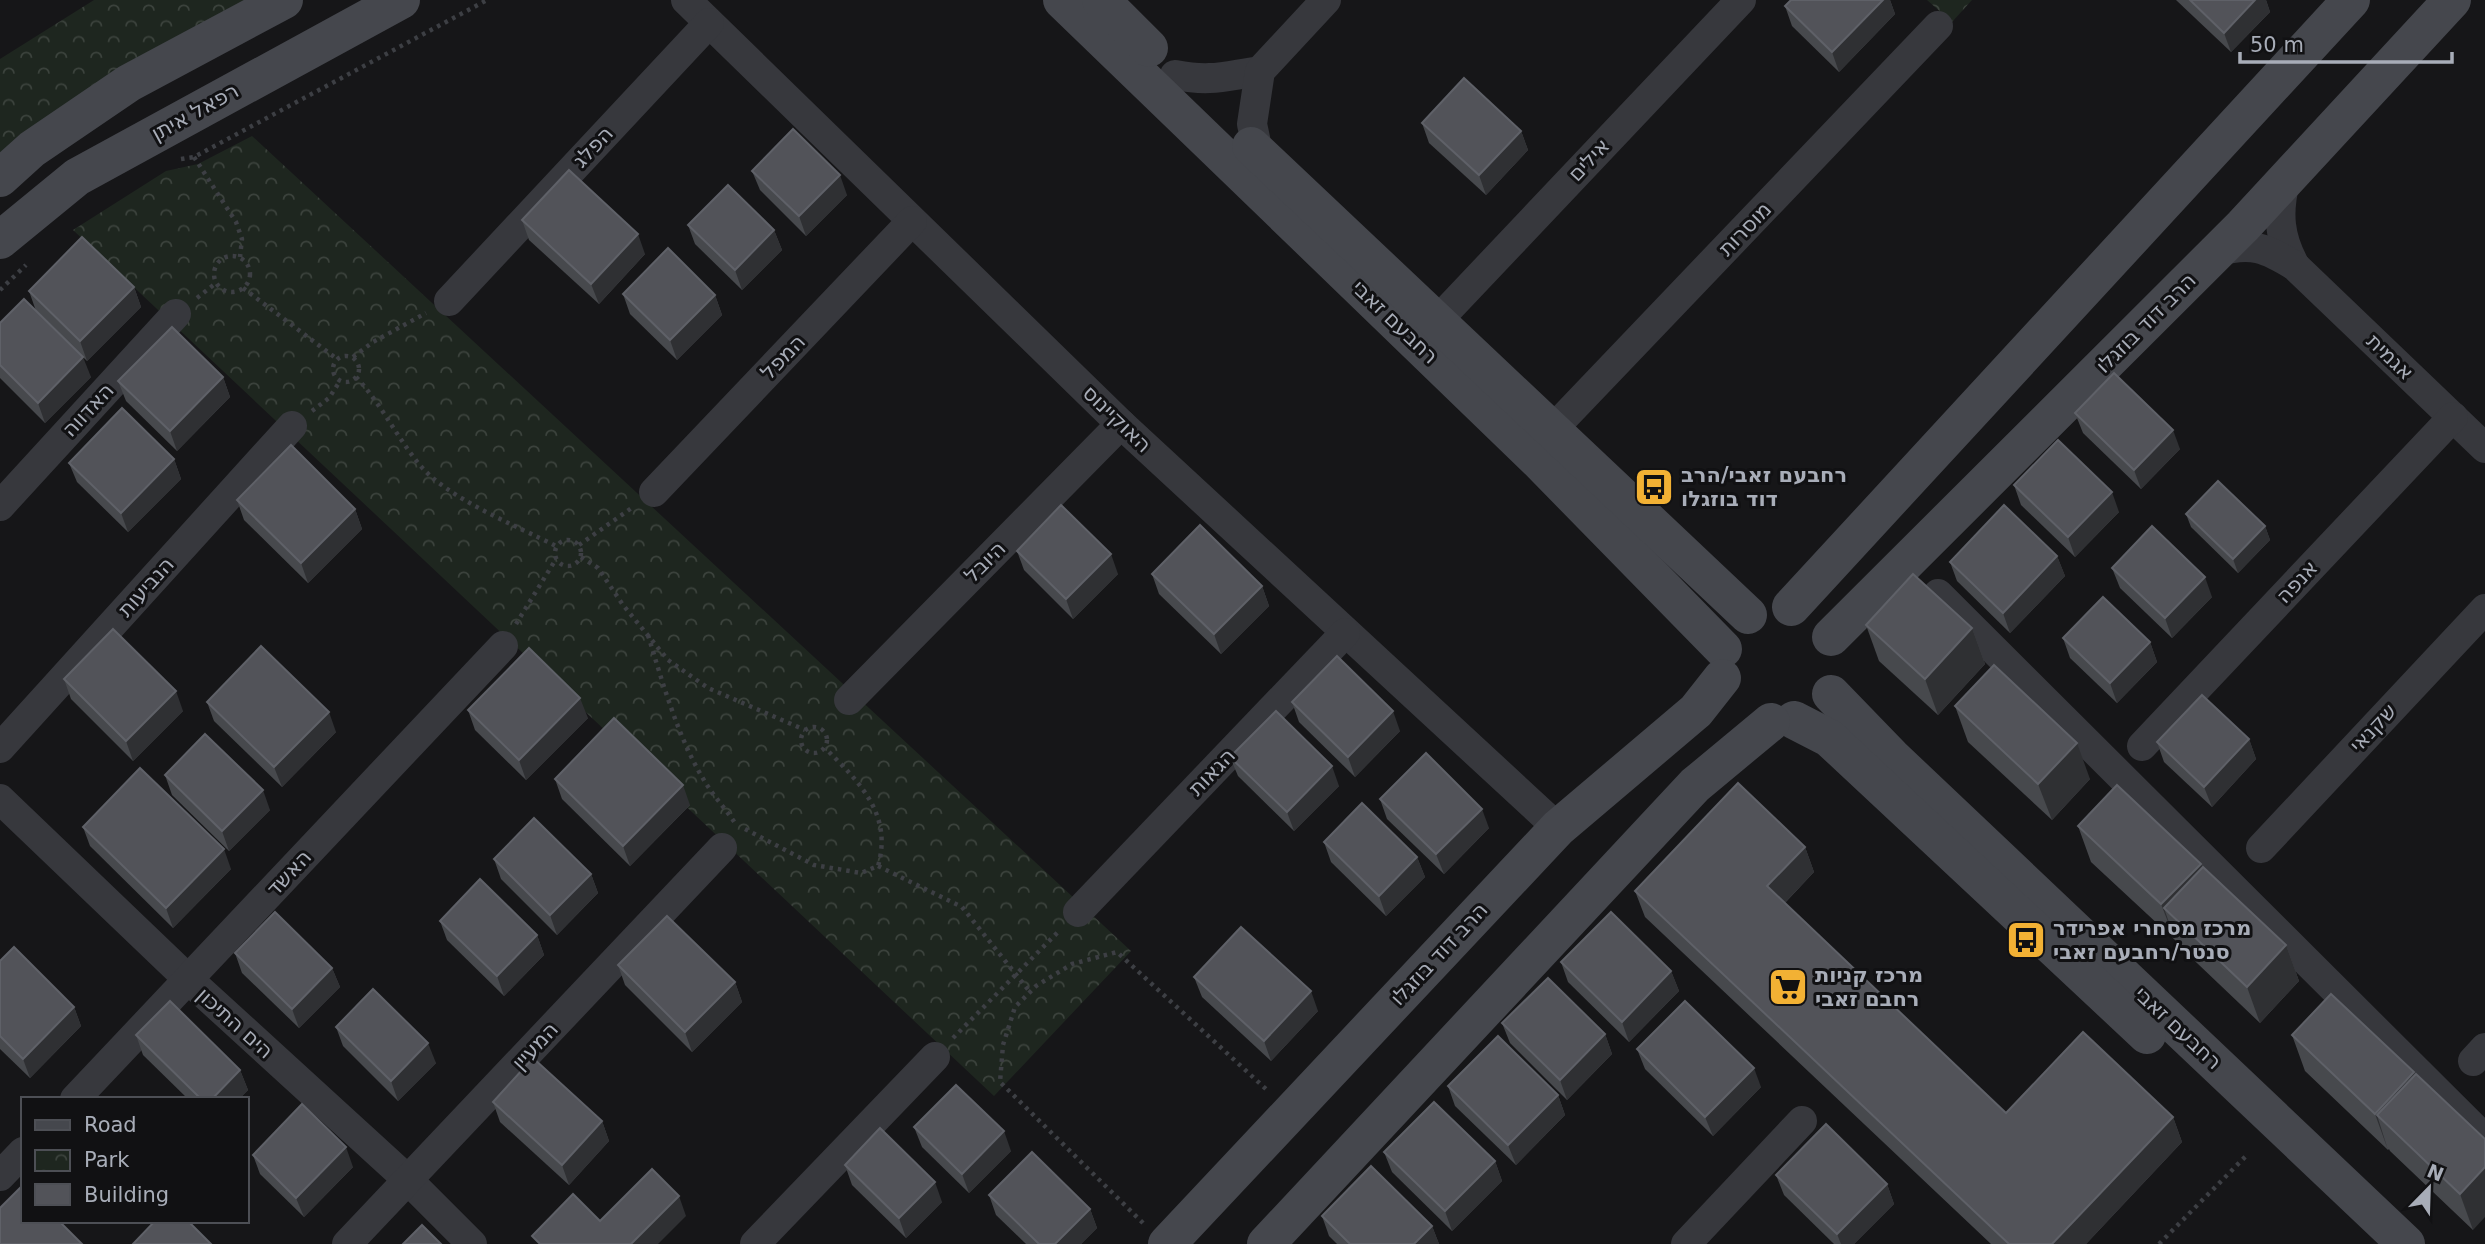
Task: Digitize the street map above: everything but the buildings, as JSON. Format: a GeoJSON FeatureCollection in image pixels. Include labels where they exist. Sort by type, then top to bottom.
{"type":"FeatureCollection","features":[{"type":"Feature","properties":{"kind":"street"},"geometry":{"type":"LineString","coordinates":[[0,178],[32,149],[129,83],[284,0]]}},
{"type":"Feature","properties":{"kind":"street","name":"רפאל איתן"},"geometry":{"type":"LineString","coordinates":[[14,252],[77,177],[401,0]]}},
{"type":"Feature","properties":{"kind":"street","name":"האוקיינוס"},"geometry":{"type":"LineString","coordinates":[[686,0],[1121,424],[1558,828]]}},
{"type":"Feature","properties":{"kind":"street","name":"רחבעם זאבי"},"geometry":{"type":"LineString","coordinates":[[1062,0],[1538,460],[1723,664]]}},
{"type":"Feature","properties":{"kind":"street","name":"רחבעם זאבי"},"geometry":{"type":"LineString","coordinates":[[1101,0],[1175,75],[1748,615]]}},
{"type":"Feature","properties":{"kind":"street"},"geometry":{"type":"LineString","coordinates":[[1258,152],[1252,124],[1260,71],[1326,0]]}},
{"type":"Feature","properties":{"kind":"street","name":"אילים"},"geometry":{"type":"LineString","coordinates":[[1438,320],[1741,0]]}},
{"type":"Feature","properties":{"kind":"street"},"geometry":{"type":"LineString","coordinates":[[1791,607],[2351,0]]}},
{"type":"Feature","properties":{"kind":"street","name":"הרב דוד בוזגלו"},"geometry":{"type":"LineString","coordinates":[[1831,637],[2218,251],[2452,0]]}},
{"type":"Feature","properties":{"kind":"street","name":"הפלג"},"geometry":{"type":"LineString","coordinates":[[449,301],[709,23]]}},
{"type":"Feature","properties":{"kind":"street","name":"מוסרות"},"geometry":{"type":"LineString","coordinates":[[1552,431],[1938,26]]}},
{"type":"Feature","properties":{"kind":"street"},"geometry":{"type":"LineString","coordinates":[[1175,75],[1201,80],[1222,79],[1260,71]]}},
{"type":"Feature","properties":{"kind":"street","name":"אגמית"},"geometry":{"type":"LineString","coordinates":[[2285,181],[2280,202],[2281,223],[2285,248],[2295,266]]}},
{"type":"Feature","properties":{"kind":"street","name":"המפל"},"geometry":{"type":"LineString","coordinates":[[654,492],[912,221]]}},
{"type":"Feature","properties":{"kind":"street","name":"אגמית"},"geometry":{"type":"LineString","coordinates":[[2218,251],[2238,246],[2255,247],[2273,252],[2295,266],[2485,448]]}},
{"type":"Feature","properties":{"kind":"street","name":"האדווה"},"geometry":{"type":"LineString","coordinates":[[0,506],[176,314]]}},
{"type":"Feature","properties":{"kind":"street","name":"אנפה"},"geometry":{"type":"LineString","coordinates":[[2142,746],[2453,417]]}},
{"type":"Feature","properties":{"kind":"street","name":"היובל"},"geometry":{"type":"LineString","coordinates":[[849,700],[1121,424]]}},
{"type":"Feature","properties":{"kind":"street","name":"הנביעות"},"geometry":{"type":"LineString","coordinates":[[0,748],[292,426]]}},
{"type":"Feature","properties":{"kind":"street"},"geometry":{"type":"LineString","coordinates":[[1938,593],[2485,1139]]}},
{"type":"Feature","properties":{"kind":"street"},"geometry":{"type":"LineString","coordinates":[[1774,606],[1791,607],[1815,618],[1831,637],[1838,661],[1838,672],[1831,694],[1819,708],[1803,718],[1783,721],[1754,717],[1739,707],[1729,694],[1723,664],[1737,624],[1748,615],[1774,606]]}},
{"type":"Feature","properties":{"kind":"street","name":"שקנאי"},"geometry":{"type":"LineString","coordinates":[[2260,848],[2485,609]]}},
{"type":"Feature","properties":{"kind":"street","name":"הגאות"},"geometry":{"type":"LineString","coordinates":[[1078,912],[1345,633]]}},
{"type":"Feature","properties":{"kind":"street","name":"האשד"},"geometry":{"type":"LineString","coordinates":[[77,1097],[503,646]]}},
{"type":"Feature","properties":{"kind":"street","name":"הרב דוד בוזגלו"},"geometry":{"type":"LineString","coordinates":[[1157,1235],[1558,828],[1696,711],[1723,664]]}},
{"type":"Feature","properties":{"kind":"street","name":"רחבעם זאבי"},"geometry":{"type":"LineString","coordinates":[[1831,694],[1902,767],[2406,1244]]}},
{"type":"Feature","properties":{"kind":"street"},"geometry":{"type":"LineString","coordinates":[[1277,1240],[1695,785],[1783,721]]}},
{"type":"Feature","properties":{"kind":"street","name":"רחבעם זאבי"},"geometry":{"type":"LineString","coordinates":[[1783,721],[1829,738],[2370,1244]]}},
{"type":"Feature","properties":{"kind":"street","name":"הים התיכון"},"geometry":{"type":"LineString","coordinates":[[0,799],[189,981],[408,1181],[472,1244]]}},
{"type":"Feature","properties":{"kind":"street","name":"המעיין"},"geometry":{"type":"LineString","coordinates":[[346,1244],[722,848]]}},
{"type":"Feature","properties":{"kind":"street"},"geometry":{"type":"LineString","coordinates":[[755,1244],[935,1057]]}},
{"type":"Feature","properties":{"kind":"street"},"geometry":{"type":"LineString","coordinates":[[1686,1244],[1802,1121]]}},
{"type":"Feature","properties":{"kind":"street"},"geometry":{"type":"LineString","coordinates":[[0,1176],[21,1154]]}},
{"type":"Feature","properties":{"kind":"path"},"geometry":{"type":"LineString","coordinates":[[174,160],[194,157],[487,0]]}},
{"type":"Feature","properties":{"kind":"path"},"geometry":{"type":"LineString","coordinates":[[194,157],[236,222],[242,239],[240,257],[250,271],[250,278],[238,291],[220,288],[213,272],[218,261],[228,256],[240,257]]}},
{"type":"Feature","properties":{"kind":"path"},"geometry":{"type":"LineString","coordinates":[[0,290],[14,252]]}},
{"type":"Feature","properties":{"kind":"path"},"geometry":{"type":"LineString","coordinates":[[243,288],[337,359]]}},
{"type":"Feature","properties":{"kind":"path"},"geometry":{"type":"LineString","coordinates":[[353,357],[373,342],[449,301]]}},
{"type":"Feature","properties":{"kind":"path"},"geometry":{"type":"LineString","coordinates":[[345,355],[353,357],[359,368],[356,377],[349,382],[340,381],[332,370],[337,359],[345,355]]}},
{"type":"Feature","properties":{"kind":"path"},"geometry":{"type":"LineString","coordinates":[[356,377],[376,398],[420,466],[453,493],[556,547]]}},
{"type":"Feature","properties":{"kind":"path"},"geometry":{"type":"LineString","coordinates":[[292,426],[329,398],[340,381]]}},
{"type":"Feature","properties":{"kind":"path"},"geometry":{"type":"LineString","coordinates":[[579,545],[654,492]]}},
{"type":"Feature","properties":{"kind":"path"},"geometry":{"type":"LineString","coordinates":[[556,547],[567,540],[579,545]]}},
{"type":"Feature","properties":{"kind":"path"},"geometry":{"type":"LineString","coordinates":[[579,545],[581,557],[598,568],[668,660],[708,688],[805,730],[813,727],[822,729],[828,739],[825,748],[817,753],[808,752],[801,741],[805,730]]}},
{"type":"Feature","properties":{"kind":"path"},"geometry":{"type":"LineString","coordinates":[[503,646],[556,559],[556,547]]}},
{"type":"Feature","properties":{"kind":"path"},"geometry":{"type":"LineString","coordinates":[[556,559],[562,565],[571,566],[581,557]]}},
{"type":"Feature","properties":{"kind":"path"},"geometry":{"type":"LineString","coordinates":[[648,635],[666,694],[686,742],[708,787],[737,825],[814,865],[861,873],[878,866],[962,907],[1030,992]]}},
{"type":"Feature","properties":{"kind":"path"},"geometry":{"type":"LineString","coordinates":[[825,748],[862,786],[879,818],[882,850],[878,866]]}},
{"type":"Feature","properties":{"kind":"path"},"geometry":{"type":"LineString","coordinates":[[935,1057],[1078,912]]}},
{"type":"Feature","properties":{"kind":"path"},"geometry":{"type":"LineString","coordinates":[[1157,1235],[1000,1082],[1003,1045],[1015,1007],[1030,992],[1072,964],[1117,952],[1273,1096]]}},
{"type":"Feature","properties":{"kind":"path"},"geometry":{"type":"LineString","coordinates":[[2159,1244],[2246,1156]]}},
{"type":"Feature","properties":{"kind":"green space"},"geometry":{"type":"Polygon","coordinates":[[[94,0],[264,0],[0,166],[0,59],[94,0]]]}},
{"type":"Feature","properties":{"kind":"green space"},"geometry":{"type":"Polygon","coordinates":[[[1927,0],[1972,0],[1952,22],[1927,0]]]}},
{"type":"Feature","properties":{"kind":"green space"},"geometry":{"type":"Polygon","coordinates":[[[252,136],[1131,951],[994,1096],[73,230],[166,171],[198,164],[252,136]]]}},
{"type":"Feature","properties":{"kind":"place","name":"רחבעם זאבי/הרב דוד בוזגלו"},"geometry":{"type":"Point","coordinates":[1654,487]}},
{"type":"Feature","properties":{"kind":"place","name":"מרכז מסחרי אפרידר סנטר/רחבעם זאבי"},"geometry":{"type":"Point","coordinates":[2026,940]}},
{"type":"Feature","properties":{"kind":"place","name":"מרכז קניות רחבם זאבי"},"geometry":{"type":"Point","coordinates":[1788,987]}}]}
